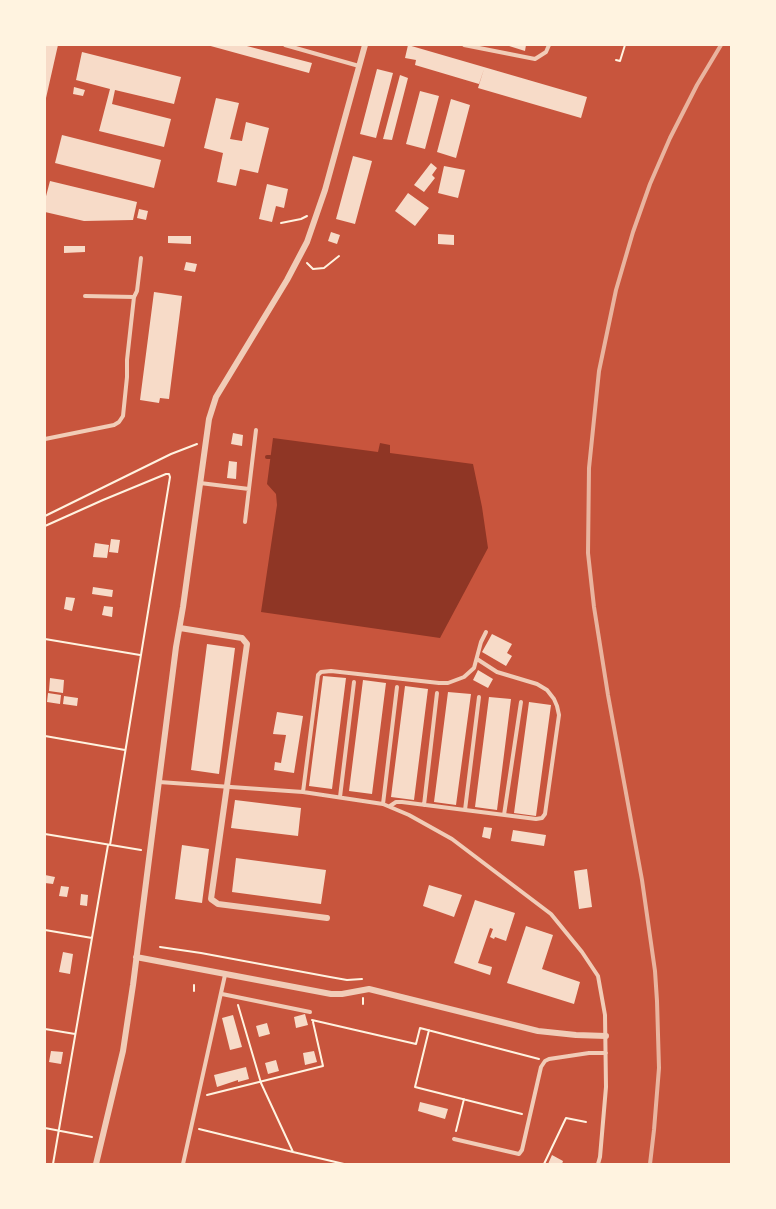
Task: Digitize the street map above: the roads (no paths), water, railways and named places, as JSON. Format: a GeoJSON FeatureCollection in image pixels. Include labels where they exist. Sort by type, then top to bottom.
{"type":"FeatureCollection","features":[{"type":"Feature","properties":{"kind":"street"},"geometry":{"type":"LineString","coordinates":[[96,1164],[123,1051],[209,419],[216,397],[308,242],[325,190],[364,45]]}},
{"type":"Feature","properties":{"kind":"street"},"geometry":{"type":"LineString","coordinates":[[180,628],[242,638],[247,644],[211,898],[218,904],[327,918]]}},
{"type":"Feature","properties":{"kind":"street"},"geometry":{"type":"LineString","coordinates":[[136,957],[331,994],[369,989],[538,1031],[606,1036]]}},
{"type":"Feature","properties":{"kind":"lane"},"geometry":{"type":"LineString","coordinates":[[285,45],[359,66]]}},
{"type":"Feature","properties":{"kind":"lane"},"geometry":{"type":"LineString","coordinates":[[464,45],[535,59],[546,52],[549,45]]}},
{"type":"Feature","properties":{"kind":"lane"},"geometry":{"type":"LineString","coordinates":[[45,439],[114,424],[119,422],[123,416],[134,297],[137,291],[141,258]]}},
{"type":"Feature","properties":{"kind":"lane"},"geometry":{"type":"LineString","coordinates":[[85,296],[134,297]]}},
{"type":"Feature","properties":{"kind":"lane"},"geometry":{"type":"LineString","coordinates":[[245,522],[256,430]]}},
{"type":"Feature","properties":{"kind":"lane"},"geometry":{"type":"LineString","coordinates":[[200,483],[249,489]]}},
{"type":"Feature","properties":{"kind":"lane"},"geometry":{"type":"LineString","coordinates":[[303,792],[318,675],[321,672],[331,671],[448,683],[464,677],[474,668],[486,632]]}},
{"type":"Feature","properties":{"kind":"lane"},"geometry":{"type":"LineString","coordinates":[[389,807],[396,802],[536,819],[542,818],[545,814],[559,715],[554,699],[547,690],[537,684],[497,672],[477,658]]}},
{"type":"Feature","properties":{"kind":"lane"},"geometry":{"type":"LineString","coordinates":[[340,797],[354,682]]}},
{"type":"Feature","properties":{"kind":"lane"},"geometry":{"type":"LineString","coordinates":[[383,804],[397,687]]}},
{"type":"Feature","properties":{"kind":"lane"},"geometry":{"type":"LineString","coordinates":[[424,805],[437,693]]}},
{"type":"Feature","properties":{"kind":"lane"},"geometry":{"type":"LineString","coordinates":[[465,810],[479,696]]}},
{"type":"Feature","properties":{"kind":"lane"},"geometry":{"type":"LineString","coordinates":[[504,815],[520,702]]}},
{"type":"Feature","properties":{"kind":"lane"},"geometry":{"type":"LineString","coordinates":[[159,782],[303,792],[383,804],[409,814],[452,839],[551,914],[598,976],[606,1036],[606,1087],[598,1164]]}},
{"type":"Feature","properties":{"kind":"lane"},"geometry":{"type":"LineString","coordinates":[[183,1164],[225,974]]}},
{"type":"Feature","properties":{"kind":"lane"},"geometry":{"type":"LineString","coordinates":[[222,994],[310,1012]]}},
{"type":"Feature","properties":{"kind":"lane"},"geometry":{"type":"LineString","coordinates":[[454,1139],[519,1154],[522,1150],[544,1061],[588,1053],[606,1053]]}},
{"type":"Feature","properties":{"kind":"railway"},"geometry":{"type":"LineString","coordinates":[[650,1164],[659,1068],[655,971],[642,880],[594,607],[588,553],[589,468],[599,371],[616,290],[633,232],[670,138],[697,85],[721,45]]}}]}
